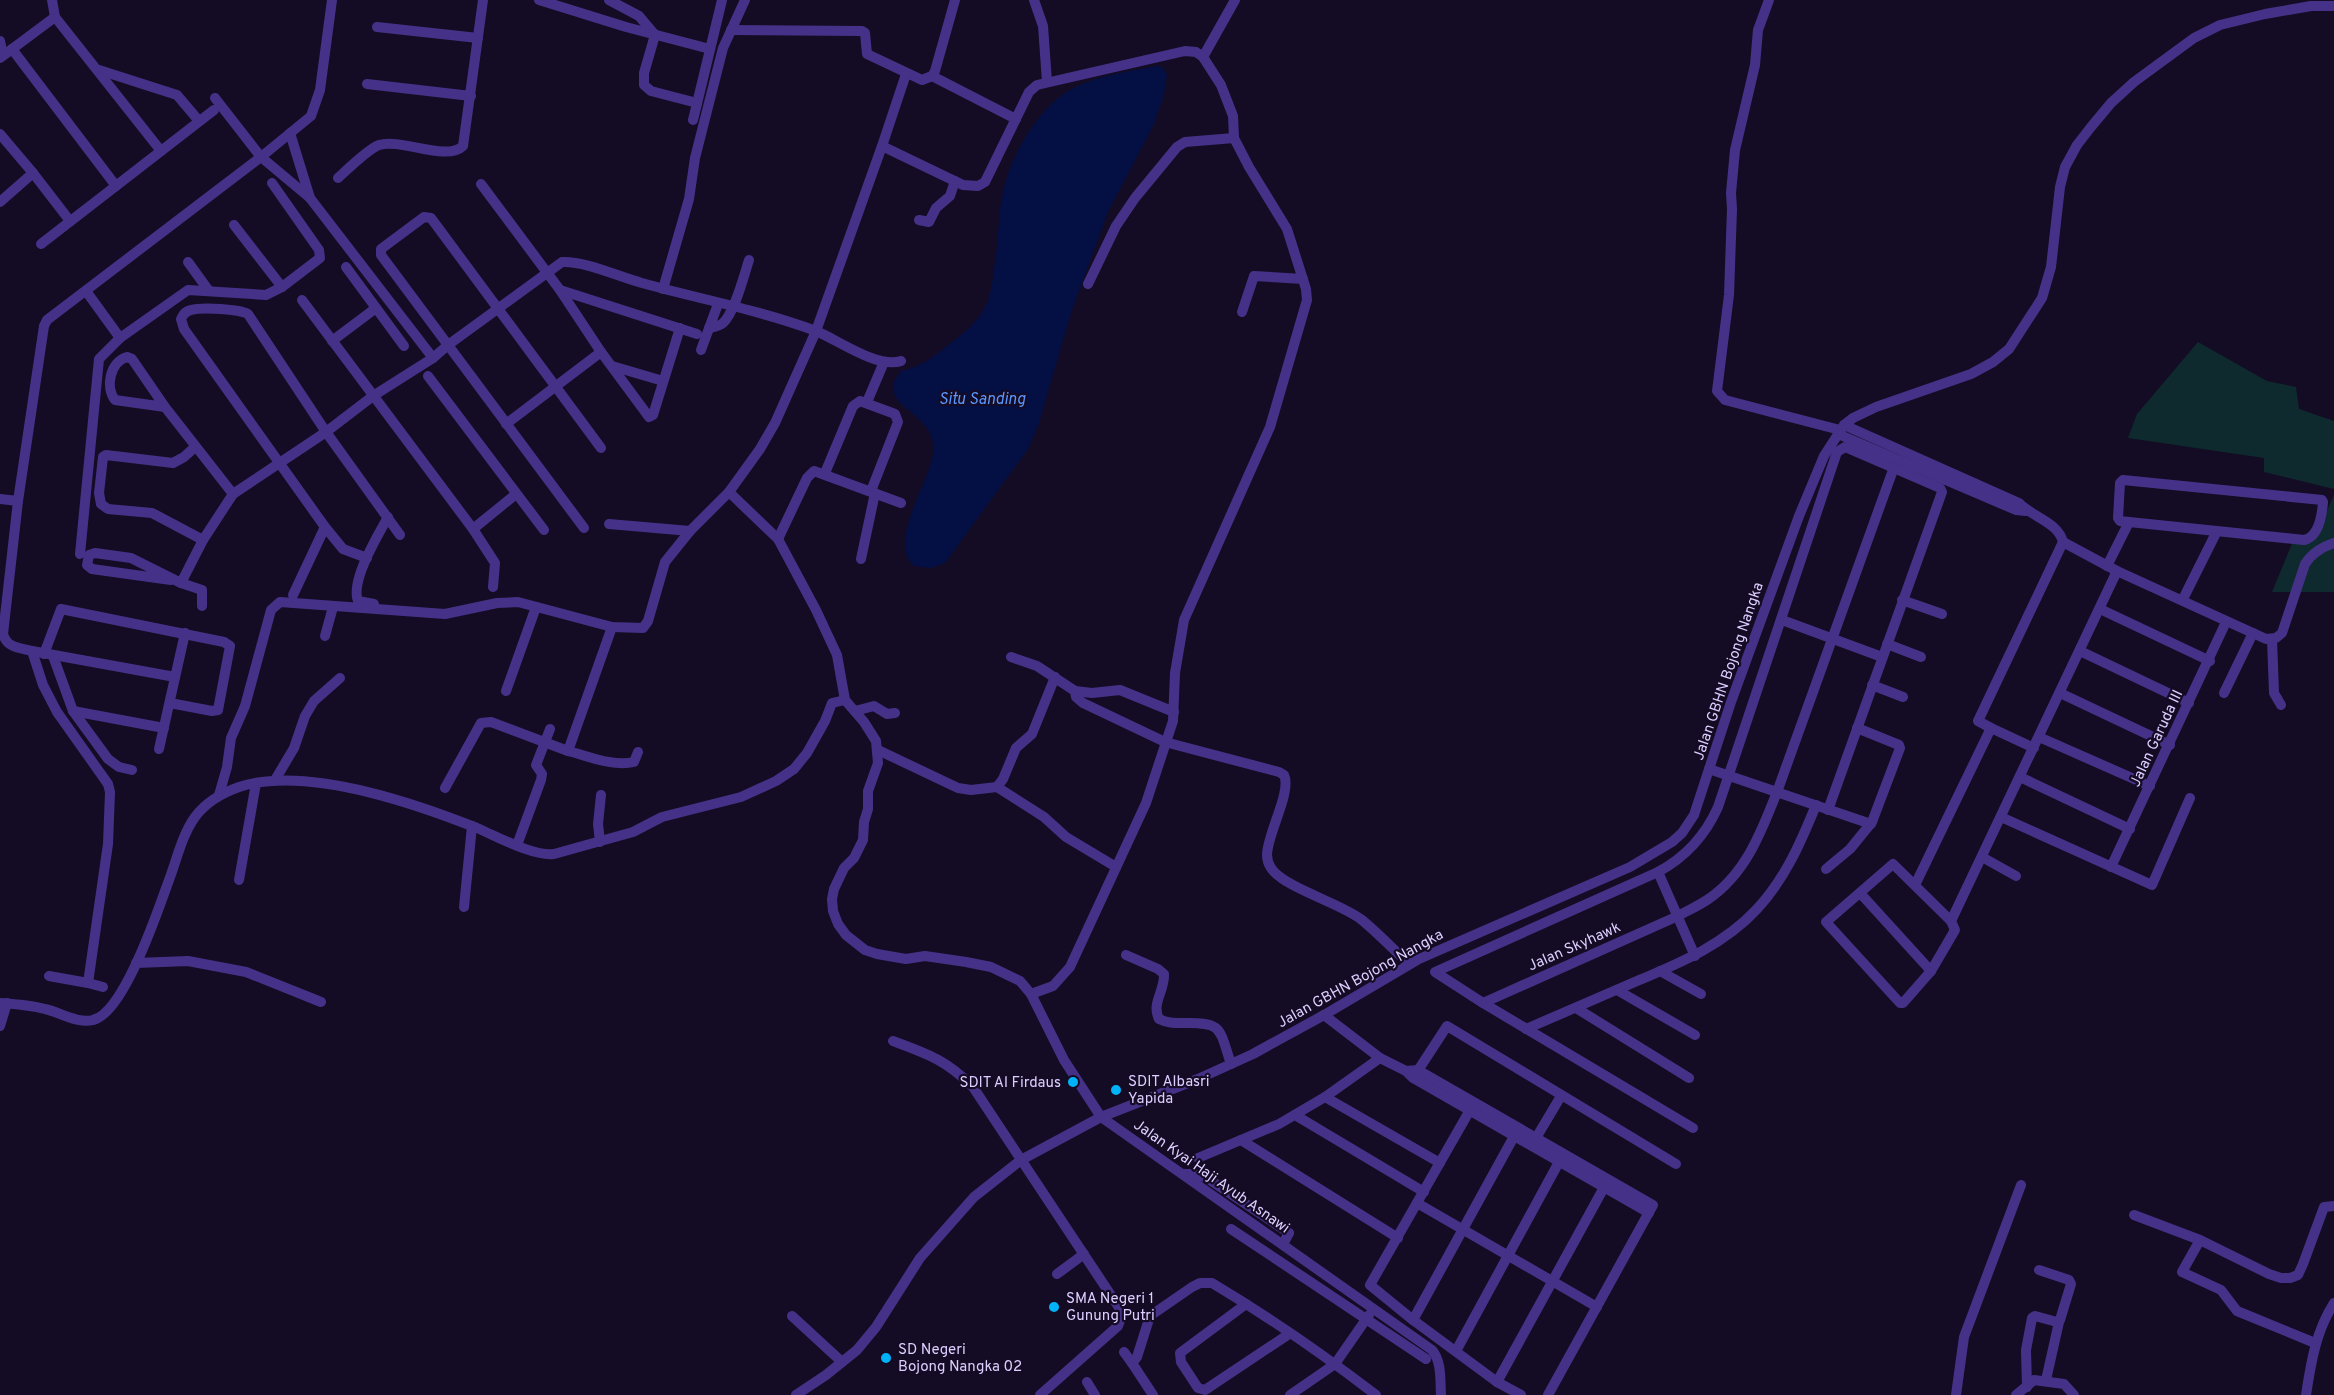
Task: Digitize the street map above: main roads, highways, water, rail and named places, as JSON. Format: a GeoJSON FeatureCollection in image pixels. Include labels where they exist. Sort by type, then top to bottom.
{"type":"FeatureCollection","features":[{"type":"Feature","properties":{"kind":"water","name":"Situ Sanding"},"geometry":{"type":"Polygon","coordinates":[[[1161,66],[1167,74],[1164,94],[1154,124],[1108,212],[1071,313],[1038,426],[1028,449],[945,563],[931,568],[914,566],[907,556],[905,543],[907,529],[930,467],[933,442],[923,423],[895,395],[893,387],[895,381],[901,371],[926,361],[958,338],[973,324],[984,309],[992,285],[1000,209],[1006,179],[1018,151],[1034,124],[1054,101],[1075,87],[1110,75],[1161,66]]]}},
{"type":"Feature","properties":{"kind":"place","name":"SDIT Al Firdaus"},"geometry":{"type":"Point","coordinates":[1073,1082]}},
{"type":"Feature","properties":{"kind":"place","name":"SDIT Albasri Yapida"},"geometry":{"type":"Point","coordinates":[1116,1090]}},
{"type":"Feature","properties":{"kind":"place","name":"SMA Negeri 1 Gunung Putri"},"geometry":{"type":"Point","coordinates":[1054,1307]}},
{"type":"Feature","properties":{"kind":"place","name":"SD Negeri Bojong Nangka 02"},"geometry":{"type":"Point","coordinates":[886,1358]}}]}
